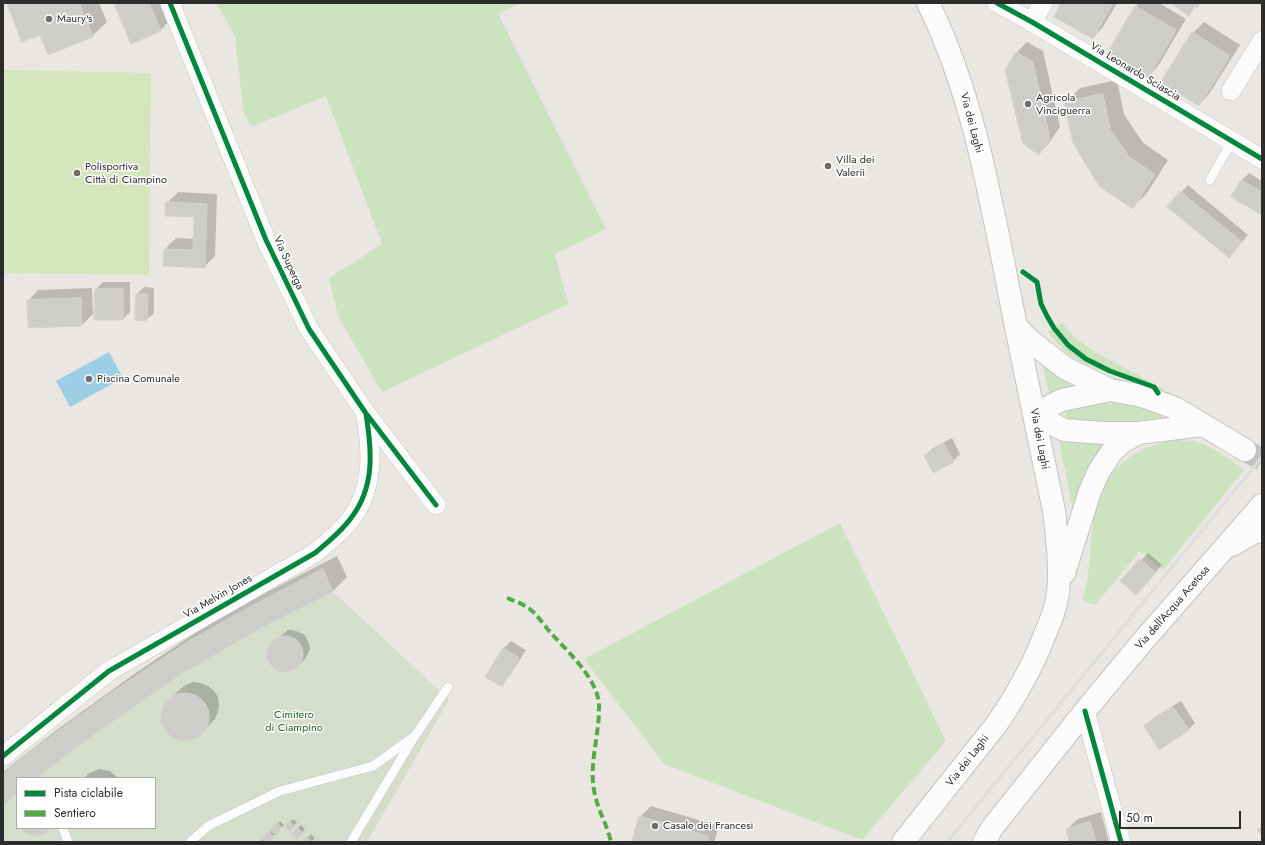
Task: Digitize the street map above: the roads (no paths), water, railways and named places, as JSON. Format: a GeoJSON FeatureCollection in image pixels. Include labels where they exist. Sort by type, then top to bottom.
{"type":"FeatureCollection","features":[{"type":"Feature","properties":{"kind":"main road","name":"Via dei Laghi"},"geometry":{"type":"LineString","coordinates":[[903,842],[1007,709],[1033,662],[1053,616],[1058,593],[1058,552],[1054,511],[990,198],[962,89],[949,50],[928,3]]}},
{"type":"Feature","properties":{"kind":"main road"},"geometry":{"type":"LineString","coordinates":[[1016,326],[1040,349],[1065,368],[1110,390],[1142,396],[1175,408],[1245,450]]}},
{"type":"Feature","properties":{"kind":"main road"},"geometry":{"type":"LineString","coordinates":[[1034,414],[1062,400],[1110,390]]}},
{"type":"Feature","properties":{"kind":"main road"},"geometry":{"type":"LineString","coordinates":[[1034,414],[1064,430],[1103,433],[1138,433],[1203,425]]}},
{"type":"Feature","properties":{"kind":"main road"},"geometry":{"type":"LineString","coordinates":[[1058,593],[1090,491],[1099,471],[1110,453],[1121,443],[1138,433]]}},
{"type":"Feature","properties":{"kind":"main road","name":"Via dell'Acqua Acetosa"},"geometry":{"type":"LineString","coordinates":[[984,842],[992,828],[1085,712],[1219,553],[1262,505]]}},
{"type":"Feature","properties":{"kind":"main road"},"geometry":{"type":"LineString","coordinates":[[1219,553],[1253,533],[1262,531]]}},
{"type":"Feature","properties":{"kind":"street","name":"Via Superga"},"geometry":{"type":"LineString","coordinates":[[170,3],[266,240],[309,329],[365,412],[436,505]]}},
{"type":"Feature","properties":{"kind":"street","name":"Via Leonardo Sciascia"},"geometry":{"type":"LineString","coordinates":[[997,3],[1032,22],[1262,159]]}},
{"type":"Feature","properties":{"kind":"street"},"geometry":{"type":"LineString","coordinates":[[1032,22],[1043,3]]}},
{"type":"Feature","properties":{"kind":"street"},"geometry":{"type":"LineString","coordinates":[[1231,91],[1262,41]]}},
{"type":"Feature","properties":{"kind":"street","name":"Via Melvin Jones"},"geometry":{"type":"LineString","coordinates":[[3,756],[109,671],[315,553],[337,534],[351,519],[361,504],[367,484],[371,459],[370,438],[365,412]]}},
{"type":"Feature","properties":{"kind":"street"},"geometry":{"type":"LineString","coordinates":[[1085,712],[1121,842]]}},
{"type":"Feature","properties":{"kind":"lane"},"geometry":{"type":"LineString","coordinates":[[1210,180],[1232,142]]}},
{"type":"Feature","properties":{"kind":"lane"},"geometry":{"type":"LineString","coordinates":[[351,842],[415,736],[448,687]]}},
{"type":"Feature","properties":{"kind":"lane"},"geometry":{"type":"LineString","coordinates":[[190,842],[208,826],[280,791],[373,766],[415,736]]}},
{"type":"Feature","properties":{"kind":"lane"},"geometry":{"type":"LineString","coordinates":[[63,829],[68,842]]}},
{"type":"Feature","properties":{"kind":"water","name":"Piscina Comunale"},"geometry":{"type":"Polygon","coordinates":[[[109,352],[123,378],[70,407],[56,381],[109,352]]]}},
{"type":"Feature","properties":{"kind":"tunnel"},"geometry":{"type":"LineString","coordinates":[[1245,450],[1262,460]]}},
{"type":"Feature","properties":{"kind":"railway"},"geometry":{"type":"LineString","coordinates":[[947,842],[1262,457]]}},
{"type":"Feature","properties":{"kind":"place","name":"Maury's"},"geometry":{"type":"Point","coordinates":[49,19]}},
{"type":"Feature","properties":{"kind":"place","name":"Agricola Vinciguerra"},"geometry":{"type":"Point","coordinates":[1028,104]}},
{"type":"Feature","properties":{"kind":"place","name":"Villa dei Valerii"},"geometry":{"type":"Point","coordinates":[828,166]}},
{"type":"Feature","properties":{"kind":"place","name":"Polisportiva Città di Ciampino"},"geometry":{"type":"Point","coordinates":[77,173]}},
{"type":"Feature","properties":{"kind":"place","name":"Piscina Comunale"},"geometry":{"type":"Point","coordinates":[89,379]}},
{"type":"Feature","properties":{"kind":"place","name":"Casale dei Francesi"},"geometry":{"type":"Point","coordinates":[655,826]}},
{"type":"Feature","properties":{"kind":"park label","name":"Cimitero di Ciampino"},"geometry":{"type":"Point","coordinates":[294,721]}}]}
